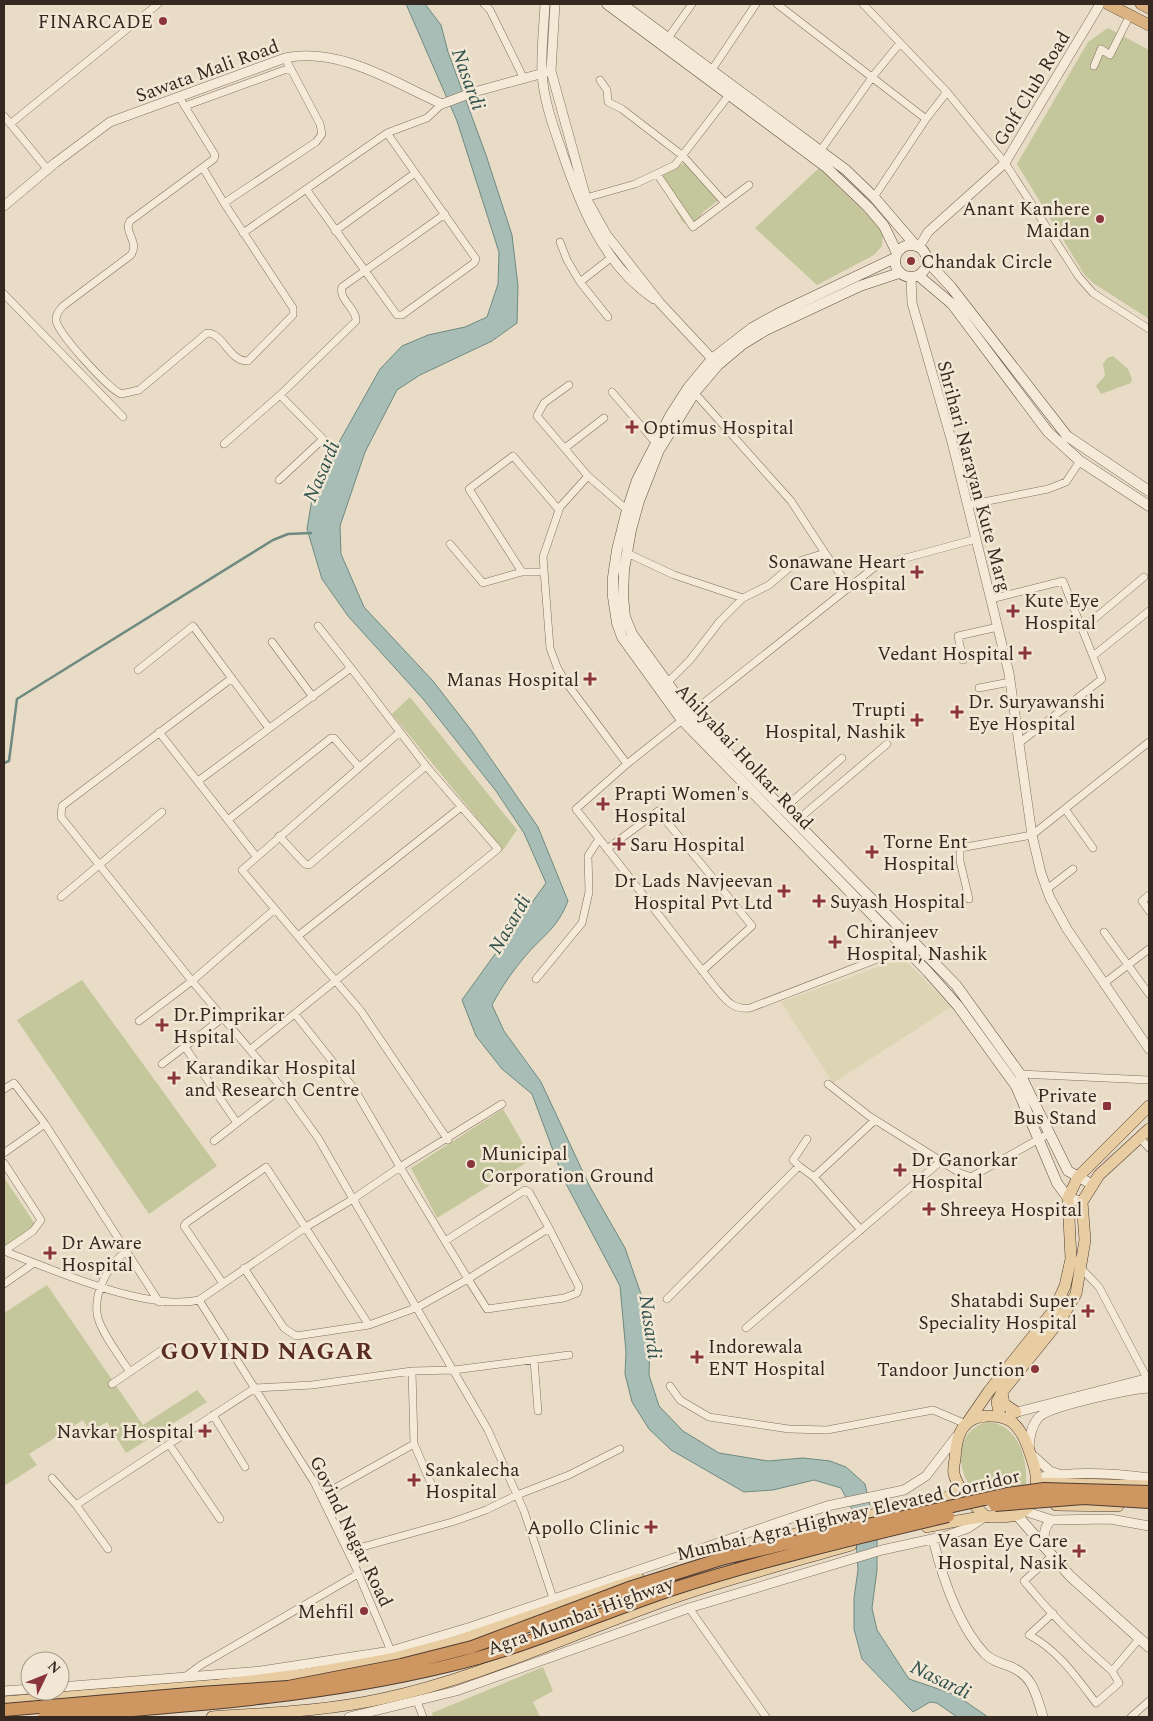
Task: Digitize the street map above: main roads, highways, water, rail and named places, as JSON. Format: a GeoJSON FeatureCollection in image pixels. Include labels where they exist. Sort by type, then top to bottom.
{"type":"FeatureCollection","features":[{"type":"Feature","properties":{"kind":"highway"},"geometry":{"type":"LineString","coordinates":[[1108,4],[1149,25]]}},
{"type":"Feature","properties":{"kind":"highway"},"geometry":{"type":"LineString","coordinates":[[1141,4],[1149,8]]}},
{"type":"Feature","properties":{"kind":"highway","name":"Mumbai Agra Highway Elevated Corridor"},"geometry":{"type":"LineString","coordinates":[[4,1710],[200,1692],[288,1687],[402,1665],[472,1647],[629,1588],[712,1562],[849,1529],[1007,1494],[1044,1489],[1149,1492]]}},
{"type":"Feature","properties":{"kind":"highway","name":"Mumbai Agra Highway Elevated Corridor"},"geometry":{"type":"LineString","coordinates":[[44,1717],[293,1696],[378,1681],[449,1666],[506,1650],[621,1607],[725,1573],[836,1543],[999,1504],[1084,1498],[1149,1502]]}},
{"type":"Feature","properties":{"kind":"main road"},"geometry":{"type":"LineString","coordinates":[[607,4],[821,150],[846,170],[874,197],[925,253],[928,262],[951,287],[1039,410],[1048,432],[1080,461],[1149,506]]}},
{"type":"Feature","properties":{"kind":"main road"},"geometry":{"type":"LineString","coordinates":[[622,4],[668,38],[729,95],[826,167],[868,207],[884,226],[896,256],[899,273],[915,277],[952,304],[1039,410],[1067,436],[1149,491]]}},
{"type":"Feature","properties":{"kind":"main road"},"geometry":{"type":"LineString","coordinates":[[896,256],[905,246],[917,246]]}},
{"type":"Feature","properties":{"kind":"main road","name":"Ahilyabai Holkar Road"},"geometry":{"type":"LineString","coordinates":[[896,256],[779,312],[752,328],[715,362],[692,390],[655,442],[627,510],[613,577],[617,623],[630,650],[686,717],[906,948],[958,1006],[1016,1086],[1044,1137],[1068,1171],[1078,1177],[1096,1180]]}},
{"type":"Feature","properties":{"kind":"main road"},"geometry":{"type":"LineString","coordinates":[[915,277],[924,272],[928,262]]}},
{"type":"Feature","properties":{"kind":"main road","name":"Ahilyabai Holkar Road"},"geometry":{"type":"LineString","coordinates":[[715,362],[798,313],[860,286],[899,273]]}},
{"type":"Feature","properties":{"kind":"main road","name":"Ahilyabai Holkar Road"},"geometry":{"type":"LineString","coordinates":[[692,390],[659,450],[644,484],[626,553],[623,596],[625,617],[632,634],[667,683],[686,717],[795,822],[956,985],[1020,1074],[1044,1137],[1057,1183],[1068,1198]]}},
{"type":"Feature","properties":{"kind":"main road"},"geometry":{"type":"LineString","coordinates":[[1149,1106],[1078,1177],[1068,1198],[1071,1259],[1065,1286],[1054,1310],[999,1377],[956,1437],[954,1472],[959,1486],[985,1516],[1003,1517],[1023,1510],[1149,1508]]}},
{"type":"Feature","properties":{"kind":"main road"},"geometry":{"type":"LineString","coordinates":[[1000,1416],[997,1402],[1002,1392],[1061,1320],[1076,1294],[1082,1268],[1085,1240],[1082,1202],[1096,1180],[1149,1129]]}},
{"type":"Feature","properties":{"kind":"main road"},"geometry":{"type":"LineString","coordinates":[[1068,1198],[1082,1202]]}},
{"type":"Feature","properties":{"kind":"main road"},"geometry":{"type":"LineString","coordinates":[[1002,1392],[1004,1404],[1016,1412]]}},
{"type":"Feature","properties":{"kind":"main road"},"geometry":{"type":"LineString","coordinates":[[966,1424],[983,1415],[1000,1416],[1011,1422],[1021,1433],[1037,1480],[1023,1510]]}},
{"type":"Feature","properties":{"kind":"main road"},"geometry":{"type":"LineString","coordinates":[[1037,1480],[1149,1486]]}},
{"type":"Feature","properties":{"kind":"main road"},"geometry":{"type":"LineString","coordinates":[[4,1702],[218,1685],[307,1674],[391,1659],[498,1628],[624,1583],[841,1521],[929,1504],[950,1496],[959,1486]]}},
{"type":"Feature","properties":{"kind":"main road"},"geometry":{"type":"LineString","coordinates":[[1023,1510],[1044,1547],[1070,1576],[1149,1647]]}},
{"type":"Feature","properties":{"kind":"main road","name":"Agra Mumbai Highway"},"geometry":{"type":"LineString","coordinates":[[212,1717],[350,1705],[382,1699],[450,1680],[510,1660],[646,1608],[747,1575],[894,1533],[985,1516]]}},
{"type":"Feature","properties":{"kind":"main road"},"geometry":{"type":"LineString","coordinates":[[498,1628],[510,1660]]}},
{"type":"Feature","properties":{"kind":"water"},"geometry":{"type":"Polygon","coordinates":[[[406,4],[425,4],[441,25],[448,52],[486,155],[512,235],[518,286],[517,323],[492,341],[420,375],[397,390],[365,452],[340,526],[341,554],[364,607],[433,681],[471,730],[538,827],[568,901],[560,918],[518,965],[492,1005],[504,1031],[541,1082],[589,1185],[625,1248],[642,1297],[650,1344],[649,1375],[659,1406],[683,1431],[719,1453],[768,1461],[803,1458],[830,1461],[846,1467],[865,1484],[877,1536],[877,1570],[872,1608],[877,1630],[909,1679],[956,1695],[988,1717],[957,1717],[937,1703],[930,1702],[913,1712],[862,1659],[854,1629],[854,1598],[858,1570],[854,1513],[841,1488],[814,1480],[773,1490],[744,1492],[671,1450],[649,1429],[632,1402],[625,1374],[626,1352],[620,1286],[564,1180],[532,1094],[502,1069],[476,1036],[462,1000],[546,883],[524,833],[496,791],[424,700],[348,616],[322,579],[307,529],[314,487],[380,369],[402,346],[428,335],[465,327],[487,317],[498,284],[499,252],[457,121],[406,4]]]}},
{"type":"Feature","properties":{"kind":"waterway"},"geometry":{"type":"LineString","coordinates":[[4,763],[9,761],[17,699],[273,540],[288,534],[311,533]]}},
{"type":"Feature","properties":{"kind":"place","name":"FINARCADE"},"geometry":{"type":"Point","coordinates":[163,21]}},
{"type":"Feature","properties":{"kind":"place","name":"Anant Kanhere Maidan"},"geometry":{"type":"Point","coordinates":[1100,219]}},
{"type":"Feature","properties":{"kind":"place","name":"Chandak Circle"},"geometry":{"type":"Point","coordinates":[911,261]}},
{"type":"Feature","properties":{"kind":"place","name":"Optimus Hospital"},"geometry":{"type":"Point","coordinates":[632,427]}},
{"type":"Feature","properties":{"kind":"place","name":"Sonawane Heart Care Hospital"},"geometry":{"type":"Point","coordinates":[917,572]}},
{"type":"Feature","properties":{"kind":"place","name":"Kute Eye Hospital"},"geometry":{"type":"Point","coordinates":[1013,611]}},
{"type":"Feature","properties":{"kind":"place","name":"Vedant Hospital"},"geometry":{"type":"Point","coordinates":[1025,653]}},
{"type":"Feature","properties":{"kind":"place","name":"Manas Hospital"},"geometry":{"type":"Point","coordinates":[590,679]}},
{"type":"Feature","properties":{"kind":"place","name":"Dr. Suryawanshi Eye Hospital"},"geometry":{"type":"Point","coordinates":[957,712]}},
{"type":"Feature","properties":{"kind":"place","name":"Trupti Hospital, Nashik"},"geometry":{"type":"Point","coordinates":[917,720]}},
{"type":"Feature","properties":{"kind":"place","name":"Prapti Women's Hospital"},"geometry":{"type":"Point","coordinates":[603,804]}},
{"type":"Feature","properties":{"kind":"place","name":"Saru Hospital"},"geometry":{"type":"Point","coordinates":[619,844]}},
{"type":"Feature","properties":{"kind":"place","name":"Torne Ent Hospital"},"geometry":{"type":"Point","coordinates":[872,852]}},
{"type":"Feature","properties":{"kind":"place","name":"Dr Lads Navjeevan Hospital Pvt Ltd"},"geometry":{"type":"Point","coordinates":[784,891]}},
{"type":"Feature","properties":{"kind":"place","name":"Suyash Hospital"},"geometry":{"type":"Point","coordinates":[819,901]}},
{"type":"Feature","properties":{"kind":"place","name":"Chiranjeev Hospital, Nashik"},"geometry":{"type":"Point","coordinates":[835,942]}},
{"type":"Feature","properties":{"kind":"place","name":"Dr.Pimprikar Hspital"},"geometry":{"type":"Point","coordinates":[162,1025]}},
{"type":"Feature","properties":{"kind":"place","name":"Karandikar Hospital and Research Centre"},"geometry":{"type":"Point","coordinates":[174,1078]}},
{"type":"Feature","properties":{"kind":"place","name":"Private Bus Stand"},"geometry":{"type":"Point","coordinates":[1107,1106]}},
{"type":"Feature","properties":{"kind":"place","name":"Municipal Corporation Ground"},"geometry":{"type":"Point","coordinates":[471,1164]}},
{"type":"Feature","properties":{"kind":"place","name":"Dr Ganorkar Hospital"},"geometry":{"type":"Point","coordinates":[900,1170]}},
{"type":"Feature","properties":{"kind":"place","name":"Shreeya Hospital"},"geometry":{"type":"Point","coordinates":[929,1209]}},
{"type":"Feature","properties":{"kind":"place","name":"Dr Aware Hospital"},"geometry":{"type":"Point","coordinates":[50,1253]}},
{"type":"Feature","properties":{"kind":"place","name":"Shatabdi Super Speciality Hospital"},"geometry":{"type":"Point","coordinates":[1088,1311]}},
{"type":"Feature","properties":{"kind":"place","name":"Indorewala ENT Hospital"},"geometry":{"type":"Point","coordinates":[697,1357]}},
{"type":"Feature","properties":{"kind":"place","name":"Tandoor Junction"},"geometry":{"type":"Point","coordinates":[1035,1369]}},
{"type":"Feature","properties":{"kind":"place","name":"Navkar Hospital"},"geometry":{"type":"Point","coordinates":[205,1431]}},
{"type":"Feature","properties":{"kind":"place","name":"Sankalecha Hospital"},"geometry":{"type":"Point","coordinates":[414,1480]}},
{"type":"Feature","properties":{"kind":"place","name":"Apollo Clinic"},"geometry":{"type":"Point","coordinates":[651,1527]}},
{"type":"Feature","properties":{"kind":"place","name":"Vasan Eye Care Hospital, Nasik"},"geometry":{"type":"Point","coordinates":[1079,1551]}},
{"type":"Feature","properties":{"kind":"place","name":"Mehfil"},"geometry":{"type":"Point","coordinates":[364,1611]}},
{"type":"Feature","properties":{"kind":"district","name":"GOVIND NAGAR"},"geometry":{"type":"Point","coordinates":[267,1351]}},
{"type":"Feature","properties":{"kind":"water label","name":"Nasardi"},"geometry":{"type":"Point","coordinates":[469,79]}},
{"type":"Feature","properties":{"kind":"water label","name":"Nasardi"},"geometry":{"type":"Point","coordinates":[321,471]}},
{"type":"Feature","properties":{"kind":"water label","name":"Nasardi"},"geometry":{"type":"Point","coordinates":[509,924]}},
{"type":"Feature","properties":{"kind":"water label","name":"Nasardi"},"geometry":{"type":"Point","coordinates":[651,1327]}},
{"type":"Feature","properties":{"kind":"water label","name":"Nasardi"},"geometry":{"type":"Point","coordinates":[941,1679]}}]}
